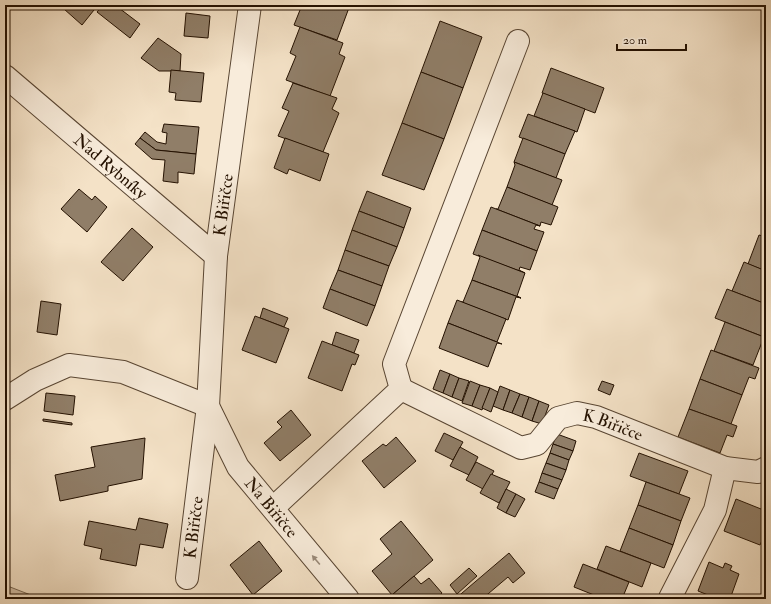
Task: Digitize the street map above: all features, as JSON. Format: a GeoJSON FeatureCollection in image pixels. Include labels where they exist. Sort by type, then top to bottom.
{"type":"FeatureCollection","features":[{"type":"Feature","properties":{"kind":"street","name":"K Biřičce"},"geometry":{"type":"LineString","coordinates":[[187,578],[208,406],[216,256],[250,5]]}},
{"type":"Feature","properties":{"kind":"street"},"geometry":{"type":"LineString","coordinates":[[273,508],[401,389],[394,364],[518,41]]}},
{"type":"Feature","properties":{"kind":"street","name":"Nad Rybníky"},"geometry":{"type":"LineString","coordinates":[[5,76],[216,256]]}},
{"type":"Feature","properties":{"kind":"street"},"geometry":{"type":"LineString","coordinates":[[5,399],[36,380],[69,365],[123,372],[208,406]]}},
{"type":"Feature","properties":{"kind":"street","name":"K Biřičce"},"geometry":{"type":"LineString","coordinates":[[401,389],[521,448],[537,444],[558,418],[577,413],[596,416],[724,468],[758,472],[766,468]]}},
{"type":"Feature","properties":{"kind":"street","name":"Na Biřičce"},"geometry":{"type":"LineString","coordinates":[[208,406],[238,467],[348,599]]}},
{"type":"Feature","properties":{"kind":"street"},"geometry":{"type":"LineString","coordinates":[[670,598],[715,510],[724,468]]}},
{"type":"Feature","properties":{"kind":"shaded area"},"geometry":{"type":"Polygon","coordinates":[[[5,585],[41,599],[5,599],[5,585]]]}},
{"type":"Feature","properties":{"kind":"building"},"geometry":{"type":"Polygon","coordinates":[[[67,5],[98,5],[82,25],[64,9],[67,5]]]}},
{"type":"Feature","properties":{"kind":"building"},"geometry":{"type":"Polygon","coordinates":[[[103,5],[115,5],[140,24],[130,38],[97,12],[103,5]]]}},
{"type":"Feature","properties":{"kind":"building"},"geometry":{"type":"Polygon","coordinates":[[[302,5],[350,5],[337,40],[294,25],[302,5]]]}},
{"type":"Feature","properties":{"kind":"building"},"geometry":{"type":"Polygon","coordinates":[[[186,13],[210,16],[208,38],[184,36],[186,13]]]}},
{"type":"Feature","properties":{"kind":"building"},"geometry":{"type":"Polygon","coordinates":[[[440,21],[482,37],[463,88],[421,72],[440,21]]]}},
{"type":"Feature","properties":{"kind":"building"},"geometry":{"type":"Polygon","coordinates":[[[300,27],[343,43],[339,54],[345,57],[330,96],[286,80],[296,56],[290,53],[300,27]]]}},
{"type":"Feature","properties":{"kind":"building"},"geometry":{"type":"Polygon","coordinates":[[[158,38],[181,54],[180,71],[159,71],[141,58],[158,38]]]}},
{"type":"Feature","properties":{"kind":"building"},"geometry":{"type":"Polygon","coordinates":[[[551,68],[604,88],[595,113],[542,93],[551,68]]]}},
{"type":"Feature","properties":{"kind":"building"},"geometry":{"type":"Polygon","coordinates":[[[171,70],[204,73],[201,102],[175,100],[176,93],[169,92],[171,70]]]}},
{"type":"Feature","properties":{"kind":"building"},"geometry":{"type":"Polygon","coordinates":[[[421,72],[463,88],[444,139],[402,123],[421,72]]]}},
{"type":"Feature","properties":{"kind":"building"},"geometry":{"type":"Polygon","coordinates":[[[293,83],[337,98],[332,109],[339,113],[323,152],[278,136],[289,111],[282,108],[293,83]]]}},
{"type":"Feature","properties":{"kind":"building"},"geometry":{"type":"Polygon","coordinates":[[[543,93],[585,109],[577,132],[534,116],[543,93]]]}},
{"type":"Feature","properties":{"kind":"building"},"geometry":{"type":"Polygon","coordinates":[[[528,114],[575,131],[565,154],[519,137],[528,114]]]}},
{"type":"Feature","properties":{"kind":"building"},"geometry":{"type":"Polygon","coordinates":[[[402,123],[444,139],[424,190],[382,175],[402,123]]]}},
{"type":"Feature","properties":{"kind":"building"},"geometry":{"type":"Polygon","coordinates":[[[164,124],[199,127],[196,154],[156,150],[140,138],[145,132],[157,142],[166,144],[167,133],[162,132],[164,124]]]}},
{"type":"Feature","properties":{"kind":"building"},"geometry":{"type":"Polygon","coordinates":[[[140,138],[156,150],[196,154],[194,174],[178,172],[178,183],[163,181],[165,160],[152,159],[135,144],[140,138]]]}},
{"type":"Feature","properties":{"kind":"building"},"geometry":{"type":"Polygon","coordinates":[[[285,138],[329,154],[320,181],[289,169],[287,174],[274,168],[285,138]]]}},
{"type":"Feature","properties":{"kind":"building"},"geometry":{"type":"Polygon","coordinates":[[[523,138],[565,154],[556,178],[514,162],[523,138]]]}},
{"type":"Feature","properties":{"kind":"building"},"geometry":{"type":"Polygon","coordinates":[[[514,162],[562,180],[552,205],[507,187],[515,165],[514,162]]]}},
{"type":"Feature","properties":{"kind":"building"},"geometry":{"type":"Polygon","coordinates":[[[507,187],[558,207],[551,225],[541,222],[540,226],[496,209],[498,209],[507,187]]]}},
{"type":"Feature","properties":{"kind":"building"},"geometry":{"type":"Polygon","coordinates":[[[79,189],[92,200],[95,196],[107,207],[87,232],[61,209],[79,189]]]}},
{"type":"Feature","properties":{"kind":"building"},"geometry":{"type":"Polygon","coordinates":[[[367,191],[411,208],[404,228],[359,211],[367,191]]]}},
{"type":"Feature","properties":{"kind":"building"},"geometry":{"type":"Polygon","coordinates":[[[491,207],[540,226],[536,225],[534,229],[544,232],[537,251],[482,230],[491,207]]]}},
{"type":"Feature","properties":{"kind":"building"},"geometry":{"type":"Polygon","coordinates":[[[359,211],[404,228],[397,247],[352,230],[359,211]]]}},
{"type":"Feature","properties":{"kind":"building"},"geometry":{"type":"Polygon","coordinates":[[[132,228],[153,247],[123,281],[101,262],[132,228]]]}},
{"type":"Feature","properties":{"kind":"building"},"geometry":{"type":"Polygon","coordinates":[[[352,230],[397,247],[389,266],[345,250],[352,230]]]}},
{"type":"Feature","properties":{"kind":"building"},"geometry":{"type":"Polygon","coordinates":[[[482,230],[537,251],[530,270],[520,267],[519,270],[525,273],[473,254],[482,230]]]}},
{"type":"Feature","properties":{"kind":"building"},"geometry":{"type":"Polygon","coordinates":[[[759,235],[766,237],[766,271],[748,264],[759,235]]]}},
{"type":"Feature","properties":{"kind":"building"},"geometry":{"type":"Polygon","coordinates":[[[345,250],[389,266],[382,286],[338,270],[345,250]]]}},
{"type":"Feature","properties":{"kind":"building"},"geometry":{"type":"Polygon","coordinates":[[[478,255],[525,273],[517,296],[521,298],[472,280],[480,257],[478,255]]]}},
{"type":"Feature","properties":{"kind":"building"},"geometry":{"type":"Polygon","coordinates":[[[744,262],[766,271],[766,304],[732,291],[744,262]]]}},
{"type":"Feature","properties":{"kind":"building"},"geometry":{"type":"Polygon","coordinates":[[[338,270],[382,286],[375,306],[330,289],[338,270]]]}},
{"type":"Feature","properties":{"kind":"building"},"geometry":{"type":"Polygon","coordinates":[[[472,280],[521,298],[516,297],[508,320],[461,302],[463,302],[472,280]]]}},
{"type":"Feature","properties":{"kind":"building"},"geometry":{"type":"Polygon","coordinates":[[[330,289],[375,306],[367,326],[323,308],[330,289]]]}},
{"type":"Feature","properties":{"kind":"building"},"geometry":{"type":"Polygon","coordinates":[[[727,289],[766,304],[764,337],[715,318],[727,289]]]}},
{"type":"Feature","properties":{"kind":"building"},"geometry":{"type":"Polygon","coordinates":[[[457,300],[506,319],[497,342],[448,323],[457,300]]]}},
{"type":"Feature","properties":{"kind":"building"},"geometry":{"type":"Polygon","coordinates":[[[41,301],[61,304],[57,335],[37,332],[41,301]]]}},
{"type":"Feature","properties":{"kind":"building"},"geometry":{"type":"Polygon","coordinates":[[[263,308],[288,318],[284,327],[260,318],[263,308]]]}},
{"type":"Feature","properties":{"kind":"building"},"geometry":{"type":"Polygon","coordinates":[[[255,316],[289,329],[276,363],[242,350],[255,316]]]}},
{"type":"Feature","properties":{"kind":"building"},"geometry":{"type":"Polygon","coordinates":[[[725,322],[764,337],[753,365],[714,351],[725,322]]]}},
{"type":"Feature","properties":{"kind":"building"},"geometry":{"type":"Polygon","coordinates":[[[448,323],[502,344],[497,343],[488,367],[439,348],[448,323]]]}},
{"type":"Feature","properties":{"kind":"building"},"geometry":{"type":"Polygon","coordinates":[[[336,332],[359,340],[354,353],[332,345],[336,332]]]}},
{"type":"Feature","properties":{"kind":"building"},"geometry":{"type":"Polygon","coordinates":[[[322,341],[359,355],[355,365],[352,364],[342,391],[308,378],[322,341]]]}},
{"type":"Feature","properties":{"kind":"building"},"geometry":{"type":"Polygon","coordinates":[[[711,350],[759,368],[755,379],[749,377],[742,395],[700,379],[711,350]]]}},
{"type":"Feature","properties":{"kind":"building"},"geometry":{"type":"Polygon","coordinates":[[[440,370],[450,374],[443,393],[433,389],[440,370]]]}},
{"type":"Feature","properties":{"kind":"building"},"geometry":{"type":"Polygon","coordinates":[[[450,374],[459,378],[452,397],[443,393],[450,374]]]}},
{"type":"Feature","properties":{"kind":"building"},"geometry":{"type":"Polygon","coordinates":[[[459,378],[469,381],[462,401],[452,397],[459,378]]]}},
{"type":"Feature","properties":{"kind":"building"},"geometry":{"type":"Polygon","coordinates":[[[700,379],[742,395],[731,424],[689,409],[700,379]]]}},
{"type":"Feature","properties":{"kind":"building"},"geometry":{"type":"Polygon","coordinates":[[[470,381],[480,385],[472,406],[462,403],[470,381]]]}},
{"type":"Feature","properties":{"kind":"building"},"geometry":{"type":"Polygon","coordinates":[[[602,381],[614,385],[610,395],[598,390],[602,381]]]}},
{"type":"Feature","properties":{"kind":"building"},"geometry":{"type":"Polygon","coordinates":[[[480,385],[490,388],[482,410],[472,406],[480,385]]]}},
{"type":"Feature","properties":{"kind":"building"},"geometry":{"type":"Polygon","coordinates":[[[500,386],[510,390],[503,410],[493,406],[500,386]]]}},
{"type":"Feature","properties":{"kind":"building"},"geometry":{"type":"Polygon","coordinates":[[[490,388],[498,392],[491,412],[482,408],[490,388]]]}},
{"type":"Feature","properties":{"kind":"building"},"geometry":{"type":"Polygon","coordinates":[[[510,390],[520,394],[512,413],[503,410],[510,390]]]}},
{"type":"Feature","properties":{"kind":"building"},"geometry":{"type":"Polygon","coordinates":[[[46,393],[75,396],[73,415],[44,411],[46,393]]]}},
{"type":"Feature","properties":{"kind":"building"},"geometry":{"type":"Polygon","coordinates":[[[520,394],[529,397],[522,417],[512,413],[520,394]]]}},
{"type":"Feature","properties":{"kind":"building"},"geometry":{"type":"Polygon","coordinates":[[[529,397],[539,401],[532,421],[522,417],[529,397]]]}},
{"type":"Feature","properties":{"kind":"building"},"geometry":{"type":"Polygon","coordinates":[[[539,401],[549,405],[542,424],[532,421],[539,401]]]}},
{"type":"Feature","properties":{"kind":"building"},"geometry":{"type":"Polygon","coordinates":[[[689,409],[737,426],[733,437],[727,435],[720,453],[678,437],[689,409]]]}},
{"type":"Feature","properties":{"kind":"building"},"geometry":{"type":"Polygon","coordinates":[[[291,410],[311,435],[280,461],[264,443],[282,427],[277,422],[291,410]]]}},
{"type":"Feature","properties":{"kind":"building"},"geometry":{"type":"Polygon","coordinates":[[[43,419],[72,423],[72,425],[43,421],[43,419]]]}},
{"type":"Feature","properties":{"kind":"building"},"geometry":{"type":"Polygon","coordinates":[[[444,433],[463,442],[453,460],[435,451],[444,433]]]}},
{"type":"Feature","properties":{"kind":"building"},"geometry":{"type":"Polygon","coordinates":[[[557,434],[576,441],[573,451],[553,444],[557,434]]]}},
{"type":"Feature","properties":{"kind":"building"},"geometry":{"type":"Polygon","coordinates":[[[396,437],[416,461],[384,488],[362,461],[383,444],[386,446],[396,437]]]}},
{"type":"Feature","properties":{"kind":"building"},"geometry":{"type":"Polygon","coordinates":[[[145,438],[142,479],[108,486],[108,491],[60,501],[55,475],[95,467],[91,447],[145,438]]]}},
{"type":"Feature","properties":{"kind":"building"},"geometry":{"type":"Polygon","coordinates":[[[553,444],[573,451],[569,460],[550,453],[553,444]]]}},
{"type":"Feature","properties":{"kind":"building"},"geometry":{"type":"Polygon","coordinates":[[[460,447],[478,457],[469,475],[450,466],[460,447]]]}},
{"type":"Feature","properties":{"kind":"building"},"geometry":{"type":"Polygon","coordinates":[[[550,453],[569,460],[566,470],[546,463],[550,453]]]}},
{"type":"Feature","properties":{"kind":"building"},"geometry":{"type":"Polygon","coordinates":[[[639,453],[688,471],[679,494],[630,476],[639,453]]]}},
{"type":"Feature","properties":{"kind":"building"},"geometry":{"type":"Polygon","coordinates":[[[476,462],[494,471],[483,489],[466,480],[476,462]]]}},
{"type":"Feature","properties":{"kind":"building"},"geometry":{"type":"Polygon","coordinates":[[[546,463],[566,470],[562,480],[542,473],[546,463]]]}},
{"type":"Feature","properties":{"kind":"building"},"geometry":{"type":"Polygon","coordinates":[[[542,473],[562,480],[558,489],[539,482],[542,473]]]}},
{"type":"Feature","properties":{"kind":"building"},"geometry":{"type":"Polygon","coordinates":[[[491,474],[510,482],[499,503],[480,493],[491,474]]]}},
{"type":"Feature","properties":{"kind":"building"},"geometry":{"type":"Polygon","coordinates":[[[539,482],[558,489],[554,499],[535,492],[539,482]]]}},
{"type":"Feature","properties":{"kind":"building"},"geometry":{"type":"Polygon","coordinates":[[[646,482],[690,498],[681,521],[638,505],[646,482]]]}},
{"type":"Feature","properties":{"kind":"building"},"geometry":{"type":"Polygon","coordinates":[[[506,489],[516,494],[506,513],[497,508],[506,489]]]}},
{"type":"Feature","properties":{"kind":"building"},"geometry":{"type":"Polygon","coordinates":[[[516,494],[525,499],[515,517],[506,513],[516,494]]]}},
{"type":"Feature","properties":{"kind":"building"},"geometry":{"type":"Polygon","coordinates":[[[736,499],[766,511],[766,537],[764,536],[760,545],[724,531],[736,499]]]}},
{"type":"Feature","properties":{"kind":"building"},"geometry":{"type":"Polygon","coordinates":[[[638,505],[681,521],[673,545],[629,528],[638,505]]]}},
{"type":"Feature","properties":{"kind":"building"},"geometry":{"type":"Polygon","coordinates":[[[139,518],[168,524],[163,548],[140,544],[136,566],[100,559],[102,549],[84,545],[89,521],[136,530],[139,518]]]}},
{"type":"Feature","properties":{"kind":"building"},"geometry":{"type":"Polygon","coordinates":[[[401,521],[433,560],[392,595],[372,571],[392,554],[380,539],[401,521]]]}},
{"type":"Feature","properties":{"kind":"building"},"geometry":{"type":"Polygon","coordinates":[[[629,528],[673,545],[664,568],[620,551],[629,528]]]}},
{"type":"Feature","properties":{"kind":"building"},"geometry":{"type":"Polygon","coordinates":[[[259,541],[282,571],[253,595],[230,565],[259,541]]]}},
{"type":"Feature","properties":{"kind":"building"},"geometry":{"type":"Polygon","coordinates":[[[606,546],[651,563],[642,587],[597,569],[606,546]]]}},
{"type":"Feature","properties":{"kind":"building"},"geometry":{"type":"Polygon","coordinates":[[[509,553],[525,573],[513,583],[508,577],[482,599],[455,599],[509,553]]]}},
{"type":"Feature","properties":{"kind":"building"},"geometry":{"type":"Polygon","coordinates":[[[709,562],[723,568],[725,563],[732,566],[730,570],[739,574],[730,599],[709,599],[707,598],[708,595],[698,591],[709,562]]]}},
{"type":"Feature","properties":{"kind":"building"},"geometry":{"type":"Polygon","coordinates":[[[583,564],[629,582],[622,599],[604,599],[574,587],[583,564]]]}},
{"type":"Feature","properties":{"kind":"building"},"geometry":{"type":"Polygon","coordinates":[[[469,568],[477,576],[457,594],[450,585],[469,568]]]}},
{"type":"Feature","properties":{"kind":"building"},"geometry":{"type":"Polygon","coordinates":[[[414,576],[421,584],[429,578],[442,593],[436,599],[396,599],[392,595],[414,576]]]}}]}
